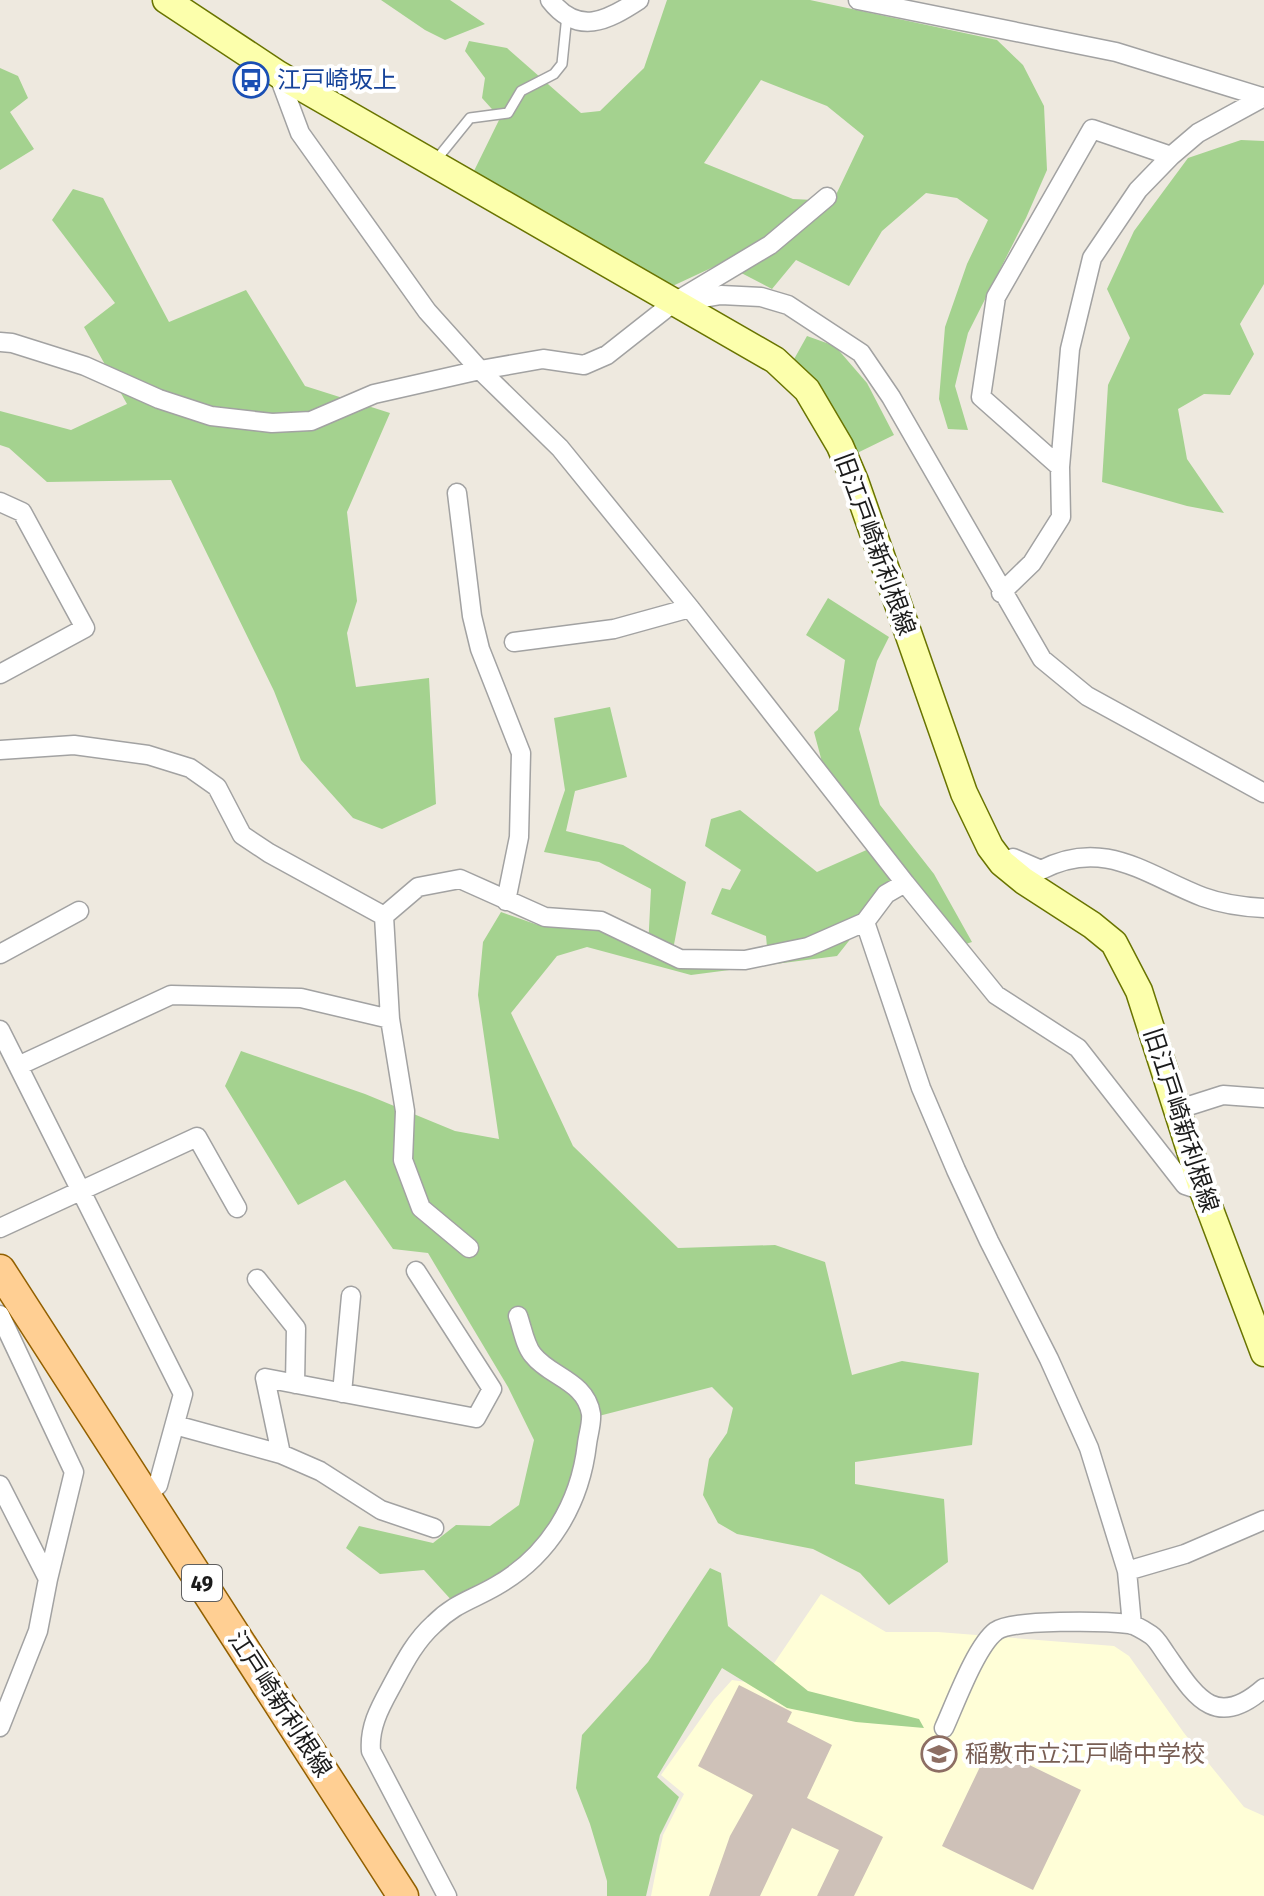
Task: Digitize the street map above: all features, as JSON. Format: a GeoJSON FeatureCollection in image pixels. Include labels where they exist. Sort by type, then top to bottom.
{"type":"FeatureCollection","features":[{"type":"Feature","properties":{"kind":"main road","name":"江戸崎新利根線"},"geometry":{"type":"LineString","coordinates":[[0,1270],[403,1896]]}},
{"type":"Feature","properties":{"kind":"street","name":"旧江戸崎新利根線"},"geometry":{"type":"LineString","coordinates":[[166,0],[278,74],[775,360],[801,383],[822,414],[855,481],[964,793],[990,847],[1002,863],[1024,881],[1114,943],[1139,991],[1203,1191],[1264,1353]]}},
{"type":"Feature","properties":{"kind":"street"},"geometry":{"type":"LineString","coordinates":[[550,0],[560,12],[588,24],[614,17],[639,0]]}},
{"type":"Feature","properties":{"kind":"street"},"geometry":{"type":"LineString","coordinates":[[858,0],[1116,52],[1263,97]]}},
{"type":"Feature","properties":{"kind":"street"},"geometry":{"type":"LineString","coordinates":[[278,74],[300,133],[427,311],[480,370],[560,448],[996,995],[1078,1048],[1185,1185],[1203,1191]]}},
{"type":"Feature","properties":{"kind":"street"},"geometry":{"type":"LineString","coordinates":[[1001,593],[1032,563],[1061,517],[1060,467],[1070,349],[1092,258],[1138,190],[1171,156],[1198,133],[1263,97]]}},
{"type":"Feature","properties":{"kind":"street"},"geometry":{"type":"LineString","coordinates":[[1060,467],[981,397],[996,297],[1092,129],[1171,156]]}},
{"type":"Feature","properties":{"kind":"street"},"geometry":{"type":"LineString","coordinates":[[0,342],[85,366],[159,399],[211,416],[272,423],[311,421],[374,394],[480,370],[543,359],[584,365],[607,355],[673,303],[770,245],[827,197]]}},
{"type":"Feature","properties":{"kind":"street"},"geometry":{"type":"LineString","coordinates":[[673,303],[721,295],[761,297],[788,305],[861,353],[922,450],[1001,593],[1042,659],[1087,696],[1264,793]]}},
{"type":"Feature","properties":{"kind":"street"},"geometry":{"type":"LineString","coordinates":[[457,493],[472,616],[480,649],[521,753],[519,837],[506,901]]}},
{"type":"Feature","properties":{"kind":"street"},"geometry":{"type":"LineString","coordinates":[[0,502],[22,512],[85,628],[0,674]]}},
{"type":"Feature","properties":{"kind":"street"},"geometry":{"type":"LineString","coordinates":[[514,642],[614,629],[690,608]]}},
{"type":"Feature","properties":{"kind":"street"},"geometry":{"type":"LineString","coordinates":[[0,750],[74,745],[148,755],[190,768],[217,787],[242,835],[384,916]]}},
{"type":"Feature","properties":{"kind":"street"},"geometry":{"type":"LineString","coordinates":[[1002,863],[1013,858],[1041,870],[1058,861],[1102,856],[1134,865],[1205,898],[1264,908]]}},
{"type":"Feature","properties":{"kind":"street"},"geometry":{"type":"LineString","coordinates":[[384,916],[418,887],[460,879],[545,917],[601,921],[680,959],[745,960],[808,947],[865,922],[886,894],[905,883]]}},
{"type":"Feature","properties":{"kind":"street"},"geometry":{"type":"LineString","coordinates":[[0,954],[79,911]]}},
{"type":"Feature","properties":{"kind":"street"},"geometry":{"type":"LineString","coordinates":[[384,916],[390,1019],[405,1111],[403,1160],[421,1208],[469,1248]]}},
{"type":"Feature","properties":{"kind":"street"},"geometry":{"type":"LineString","coordinates":[[865,922],[921,1088],[950,1156],[1089,1448],[1127,1571],[1132,1625]]}},
{"type":"Feature","properties":{"kind":"street"},"geometry":{"type":"LineString","coordinates":[[18,1066],[171,995],[301,998],[390,1019]]}},
{"type":"Feature","properties":{"kind":"street"},"geometry":{"type":"LineString","coordinates":[[0,1030],[183,1394],[158,1485],[146,1497]]}},
{"type":"Feature","properties":{"kind":"street"},"geometry":{"type":"LineString","coordinates":[[1176,1110],[1223,1095],[1264,1098]]}},
{"type":"Feature","properties":{"kind":"street"},"geometry":{"type":"LineString","coordinates":[[0,1228],[197,1137],[237,1208]]}},
{"type":"Feature","properties":{"kind":"street"},"geometry":{"type":"LineString","coordinates":[[281,1454],[265,1378],[476,1418],[492,1389],[416,1271]]}},
{"type":"Feature","properties":{"kind":"street"},"geometry":{"type":"LineString","coordinates":[[257,1279],[296,1328],[295,1384]]}},
{"type":"Feature","properties":{"kind":"street"},"geometry":{"type":"LineString","coordinates":[[342,1393],[351,1296]]}},
{"type":"Feature","properties":{"kind":"street"},"geometry":{"type":"LineString","coordinates":[[0,1315],[74,1472],[38,1631],[0,1727]]}},
{"type":"Feature","properties":{"kind":"street"},"geometry":{"type":"LineString","coordinates":[[447,1896],[371,1751],[370,1734],[382,1703],[414,1645],[434,1623],[463,1601],[495,1587],[530,1562],[553,1536],[573,1504],[585,1463],[591,1413],[580,1391],[531,1354],[518,1316]]}},
{"type":"Feature","properties":{"kind":"street"},"geometry":{"type":"LineString","coordinates":[[175,1425],[281,1454],[320,1471],[381,1510],[434,1528]]}},
{"type":"Feature","properties":{"kind":"street"},"geometry":{"type":"LineString","coordinates":[[0,1485],[48,1579]]}},
{"type":"Feature","properties":{"kind":"street"},"geometry":{"type":"LineString","coordinates":[[1127,1571],[1185,1554],[1264,1520]]}},
{"type":"Feature","properties":{"kind":"street"},"geometry":{"type":"LineString","coordinates":[[944,1728],[984,1644],[997,1630],[1022,1623],[1132,1625],[1154,1636],[1196,1697],[1214,1707],[1231,1707],[1250,1700],[1264,1688]]}},
{"type":"Feature","properties":{"kind":"lane"},"geometry":{"type":"LineString","coordinates":[[434,162],[470,118],[508,113],[521,91],[554,74],[562,64],[567,15]]}},
{"type":"Feature","properties":{"kind":"shaded area","name":"稲敷市立江戸崎中学校"},"geometry":{"type":"Polygon","coordinates":[[[821,1594],[886,1632],[938,1632],[1114,1646],[1129,1656],[1184,1733],[1244,1807],[1264,1816],[1264,1896],[651,1896],[663,1835],[684,1794],[661,1775],[714,1700],[732,1680],[760,1684],[821,1594]]]}},
{"type":"Feature","properties":{"kind":"green space"},"geometry":{"type":"Polygon","coordinates":[[[381,0],[450,0],[485,24],[445,40],[381,0]]]}},
{"type":"Feature","properties":{"kind":"green space"},"geometry":{"type":"Polygon","coordinates":[[[667,0],[810,0],[997,40],[1023,65],[1044,106],[1047,170],[968,333],[955,386],[968,430],[948,429],[939,399],[945,327],[967,264],[988,220],[957,198],[926,193],[882,231],[849,286],[796,260],[772,289],[722,263],[664,290],[473,173],[500,118],[482,98],[485,78],[465,51],[469,41],[507,48],[581,113],[600,111],[644,68],[667,0]],[[761,80],[704,163],[793,199],[833,201],[864,136],[827,106],[761,80]]]}},
{"type":"Feature","properties":{"kind":"green space"},"geometry":{"type":"Polygon","coordinates":[[[0,68],[18,76],[28,98],[10,112],[34,149],[0,170],[0,68]]]}},
{"type":"Feature","properties":{"kind":"green space"},"geometry":{"type":"Polygon","coordinates":[[[1241,140],[1264,141],[1264,284],[1240,324],[1254,354],[1230,395],[1204,394],[1178,409],[1187,459],[1224,513],[1102,482],[1108,385],[1130,338],[1107,289],[1134,231],[1188,158],[1241,140]]]}},
{"type":"Feature","properties":{"kind":"green space"},"geometry":{"type":"Polygon","coordinates":[[[73,189],[103,198],[169,322],[246,290],[305,386],[390,413],[347,512],[357,601],[347,633],[356,687],[429,678],[436,804],[382,829],[353,818],[301,760],[274,691],[171,480],[47,482],[9,448],[0,445],[0,411],[71,430],[127,404],[84,327],[115,303],[52,220],[73,189]]]}},
{"type":"Feature","properties":{"kind":"green space"},"geometry":{"type":"Polygon","coordinates":[[[807,336],[835,346],[867,383],[894,435],[851,456],[793,361],[807,336]]]}},
{"type":"Feature","properties":{"kind":"green space"},"geometry":{"type":"Polygon","coordinates":[[[828,598],[889,637],[877,661],[859,729],[880,805],[934,874],[972,942],[950,949],[905,883],[886,894],[837,956],[691,975],[587,947],[557,956],[511,1013],[573,1146],[678,1248],[775,1245],[825,1262],[852,1375],[902,1361],[979,1373],[972,1445],[855,1462],[855,1484],[944,1499],[948,1562],[889,1605],[860,1573],[813,1549],[737,1534],[718,1523],[703,1495],[709,1459],[727,1433],[733,1408],[712,1387],[583,1420],[592,1436],[551,1547],[454,1603],[424,1570],[380,1574],[346,1548],[359,1526],[433,1543],[456,1525],[490,1526],[519,1505],[534,1440],[508,1387],[428,1253],[393,1249],[345,1180],[298,1205],[225,1086],[241,1051],[365,1094],[455,1131],[499,1139],[478,995],[483,942],[501,912],[538,925],[605,923],[648,948],[651,889],[599,862],[544,852],[565,790],[554,718],[610,707],[627,777],[575,791],[566,831],[623,845],[686,882],[671,960],[768,958],[766,936],[711,914],[722,888],[730,890],[741,870],[705,846],[711,819],[740,810],[817,872],[871,848],[829,788],[814,732],[838,710],[845,660],[806,635],[828,598]]]}},
{"type":"Feature","properties":{"kind":"green space"},"geometry":{"type":"Polygon","coordinates":[[[710,1568],[721,1573],[728,1626],[808,1691],[919,1719],[924,1728],[856,1722],[787,1708],[722,1668],[657,1777],[679,1797],[660,1835],[646,1896],[607,1896],[607,1881],[576,1788],[582,1735],[648,1662],[710,1568]]]}},
{"type":"Feature","properties":{"kind":"building"},"geometry":{"type":"Polygon","coordinates":[[[739,1685],[792,1712],[787,1722],[832,1745],[807,1798],[883,1837],[854,1896],[817,1896],[839,1850],[792,1828],[760,1896],[709,1896],[730,1836],[753,1795],[698,1766],[739,1685]]]}},
{"type":"Feature","properties":{"kind":"building"},"geometry":{"type":"Polygon","coordinates":[[[990,1746],[1081,1790],[1033,1890],[942,1846],[990,1746]]]}},
{"type":"Feature","properties":{"kind":"place","name":"江戸崎坂上"},"geometry":{"type":"Point","coordinates":[251,80]}},
{"type":"Feature","properties":{"kind":"place","name":"稲敷市立江戸崎中学校"},"geometry":{"type":"Point","coordinates":[939,1754]}}]}
